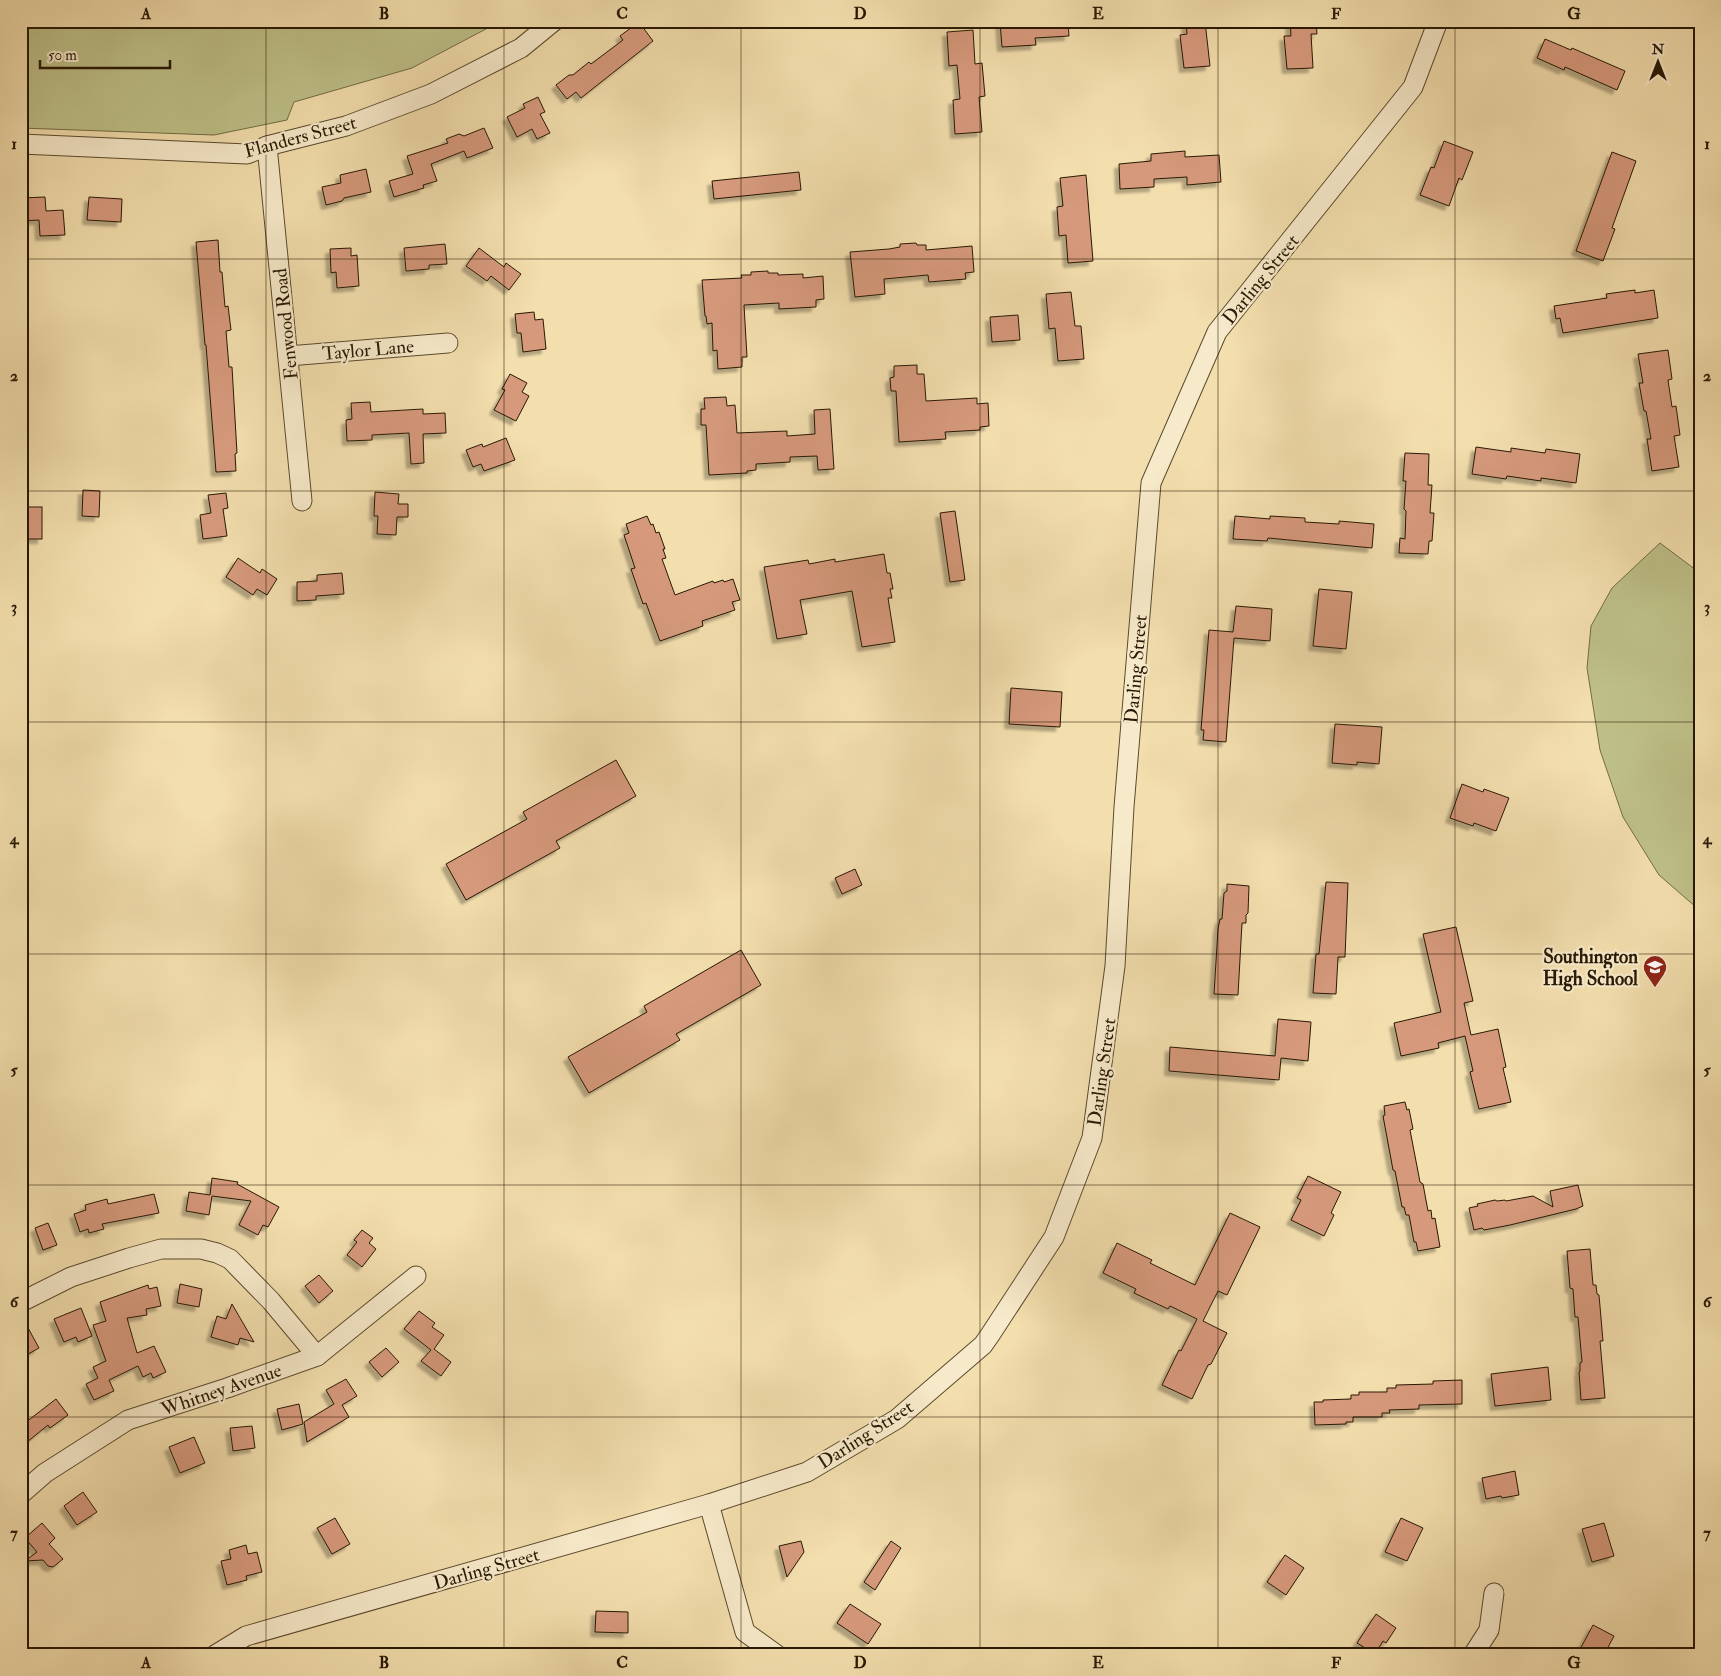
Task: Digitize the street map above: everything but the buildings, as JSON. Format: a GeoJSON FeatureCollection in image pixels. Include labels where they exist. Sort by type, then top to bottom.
{"type":"FeatureCollection","features":[{"type":"Feature","properties":{"kind":"street","name":"Flanders Street"},"geometry":{"type":"LineString","coordinates":[[21,144],[247,154],[268,146],[346,126],[431,94],[521,48],[554,21]]}},
{"type":"Feature","properties":{"kind":"street","name":"Darling Street"},"geometry":{"type":"LineString","coordinates":[[215,1655],[246,1636],[709,1504],[807,1472],[897,1419],[983,1345],[1054,1237],[1092,1138],[1115,966],[1124,807],[1151,483],[1217,332],[1413,87],[1438,21]]}},
{"type":"Feature","properties":{"kind":"street","name":"Fenwood Road"},"geometry":{"type":"LineString","coordinates":[[268,146],[302,501]]}},
{"type":"Feature","properties":{"kind":"street","name":"Taylor Lane"},"geometry":{"type":"LineString","coordinates":[[288,356],[448,343]]}},
{"type":"Feature","properties":{"kind":"street"},"geometry":{"type":"LineString","coordinates":[[21,1302],[71,1277],[129,1258],[161,1249],[201,1249],[230,1259],[271,1301],[318,1356]]}},
{"type":"Feature","properties":{"kind":"street","name":"Whitney Avenue"},"geometry":{"type":"LineString","coordinates":[[21,1494],[45,1472],[128,1420],[318,1356],[416,1276]]}},
{"type":"Feature","properties":{"kind":"street"},"geometry":{"type":"LineString","coordinates":[[709,1504],[745,1632],[777,1655]]}},
{"type":"Feature","properties":{"kind":"street"},"geometry":{"type":"LineString","coordinates":[[1473,1655],[1490,1630],[1494,1593]]}},
{"type":"Feature","properties":{"kind":"green space"},"geometry":{"type":"Polygon","coordinates":[[[21,21],[501,21],[412,68],[294,102],[287,120],[214,135],[21,128],[21,21]]]}},
{"type":"Feature","properties":{"kind":"green space"},"geometry":{"type":"Polygon","coordinates":[[[1660,543],[1700,573],[1700,904],[1697,908],[1659,875],[1623,817],[1600,750],[1587,668],[1591,626],[1612,588],[1660,543]]]}},
{"type":"Feature","properties":{"kind":"place","name":"Southington High School"},"geometry":{"type":"Point","coordinates":[1655,988]}}]}
